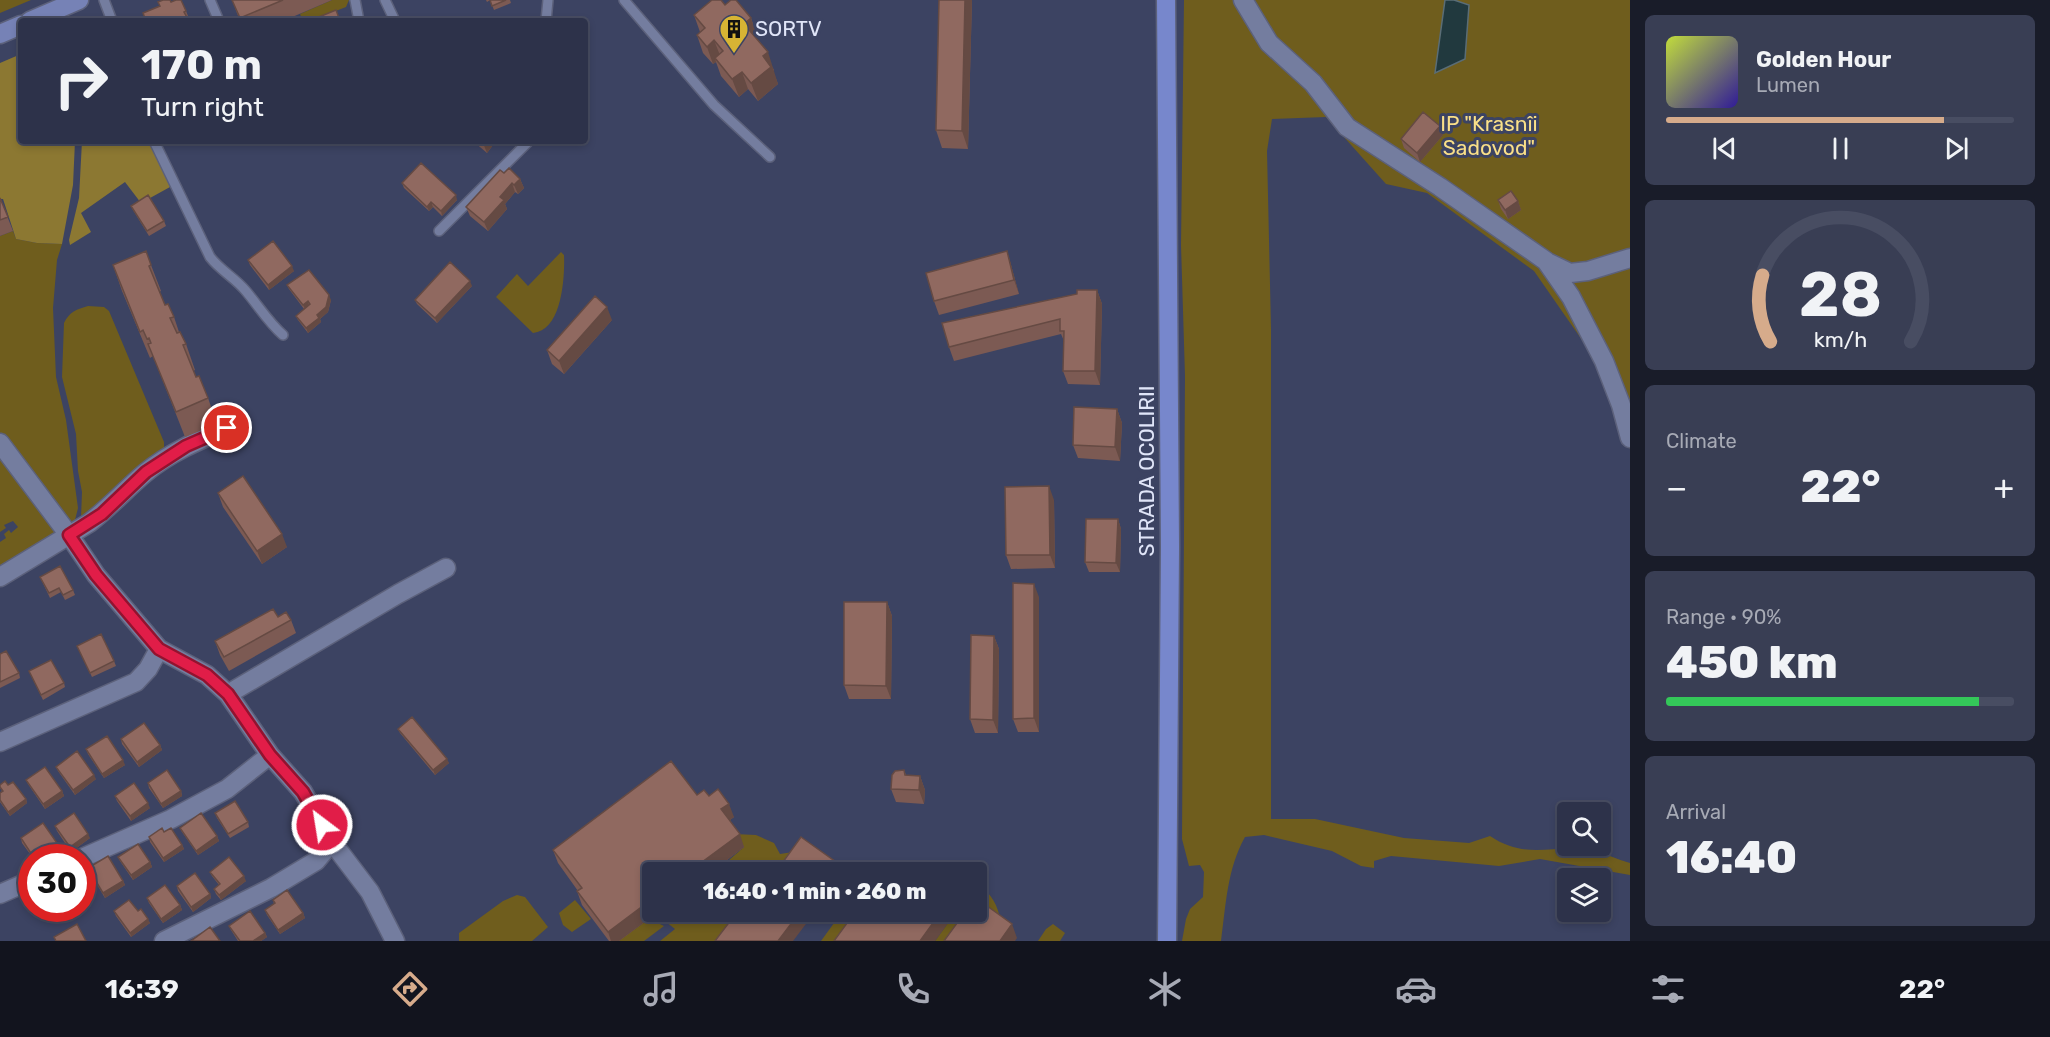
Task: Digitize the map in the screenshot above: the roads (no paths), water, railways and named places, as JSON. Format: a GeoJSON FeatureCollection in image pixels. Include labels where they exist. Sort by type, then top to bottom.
{"type":"FeatureCollection","features":[{"type":"Feature","properties":{"kind":"main road"},"geometry":{"type":"LineString","coordinates":[[37,18],[79,0]]}},
{"type":"Feature","properties":{"kind":"main road","name":"STRADA OCOLIRII"},"geometry":{"type":"LineString","coordinates":[[1166,0],[1170,535],[1167,941]]}},
{"type":"Feature","properties":{"kind":"main road"},"geometry":{"type":"LineString","coordinates":[[0,34],[18,26]]}},
{"type":"Feature","properties":{"kind":"street"},"geometry":{"type":"LineString","coordinates":[[1243,0],[1269,43],[1313,82],[1347,127],[1440,187],[1545,261],[1570,273],[1588,271],[1630,258]]}},
{"type":"Feature","properties":{"kind":"street"},"geometry":{"type":"LineString","coordinates":[[1545,261],[1571,297],[1604,361],[1627,416],[1630,438]]}},
{"type":"Feature","properties":{"kind":"street"},"geometry":{"type":"LineString","coordinates":[[0,578],[102,514],[146,472],[186,446],[227,428]]}},
{"type":"Feature","properties":{"kind":"street"},"geometry":{"type":"LineString","coordinates":[[0,443],[96,575],[159,649],[207,675],[228,694],[270,755],[303,792],[332,842],[370,892],[395,941]]}},
{"type":"Feature","properties":{"kind":"street"},"geometry":{"type":"LineString","coordinates":[[228,694],[446,568]]}},
{"type":"Feature","properties":{"kind":"street"},"geometry":{"type":"LineString","coordinates":[[0,742],[136,682],[148,669],[159,649]]}},
{"type":"Feature","properties":{"kind":"street"},"geometry":{"type":"LineString","coordinates":[[96,852],[171,819],[227,789],[270,755]]}},
{"type":"Feature","properties":{"kind":"street"},"geometry":{"type":"LineString","coordinates":[[164,941],[271,888],[316,861],[332,842]]}},
{"type":"Feature","properties":{"kind":"street"},"geometry":{"type":"LineString","coordinates":[[0,894],[18,886]]}},
{"type":"Feature","properties":{"kind":"lane"},"geometry":{"type":"LineString","coordinates":[[104,0],[111,18]]}},
{"type":"Feature","properties":{"kind":"lane"},"geometry":{"type":"LineString","coordinates":[[210,0],[218,18]]}},
{"type":"Feature","properties":{"kind":"lane"},"geometry":{"type":"LineString","coordinates":[[355,0],[358,18]]}},
{"type":"Feature","properties":{"kind":"lane"},"geometry":{"type":"LineString","coordinates":[[385,0],[394,18]]}},
{"type":"Feature","properties":{"kind":"lane"},"geometry":{"type":"LineString","coordinates":[[546,18],[548,0]]}},
{"type":"Feature","properties":{"kind":"lane"},"geometry":{"type":"LineString","coordinates":[[624,0],[714,105],[770,157]]}},
{"type":"Feature","properties":{"kind":"lane"},"geometry":{"type":"LineString","coordinates":[[155,144],[210,257],[216,265],[246,290],[283,335]]}},
{"type":"Feature","properties":{"kind":"lane"},"geometry":{"type":"LineString","coordinates":[[439,231],[526,144]]}},
{"type":"Feature","properties":{"kind":"place","name":"SORTV"},"geometry":{"type":"Point","coordinates":[734,54]}},
{"type":"Feature","properties":{"kind":"park label","name":"IP \"Krasnîi Sadovod\""},"geometry":{"type":"Point","coordinates":[1489,136]}}]}
